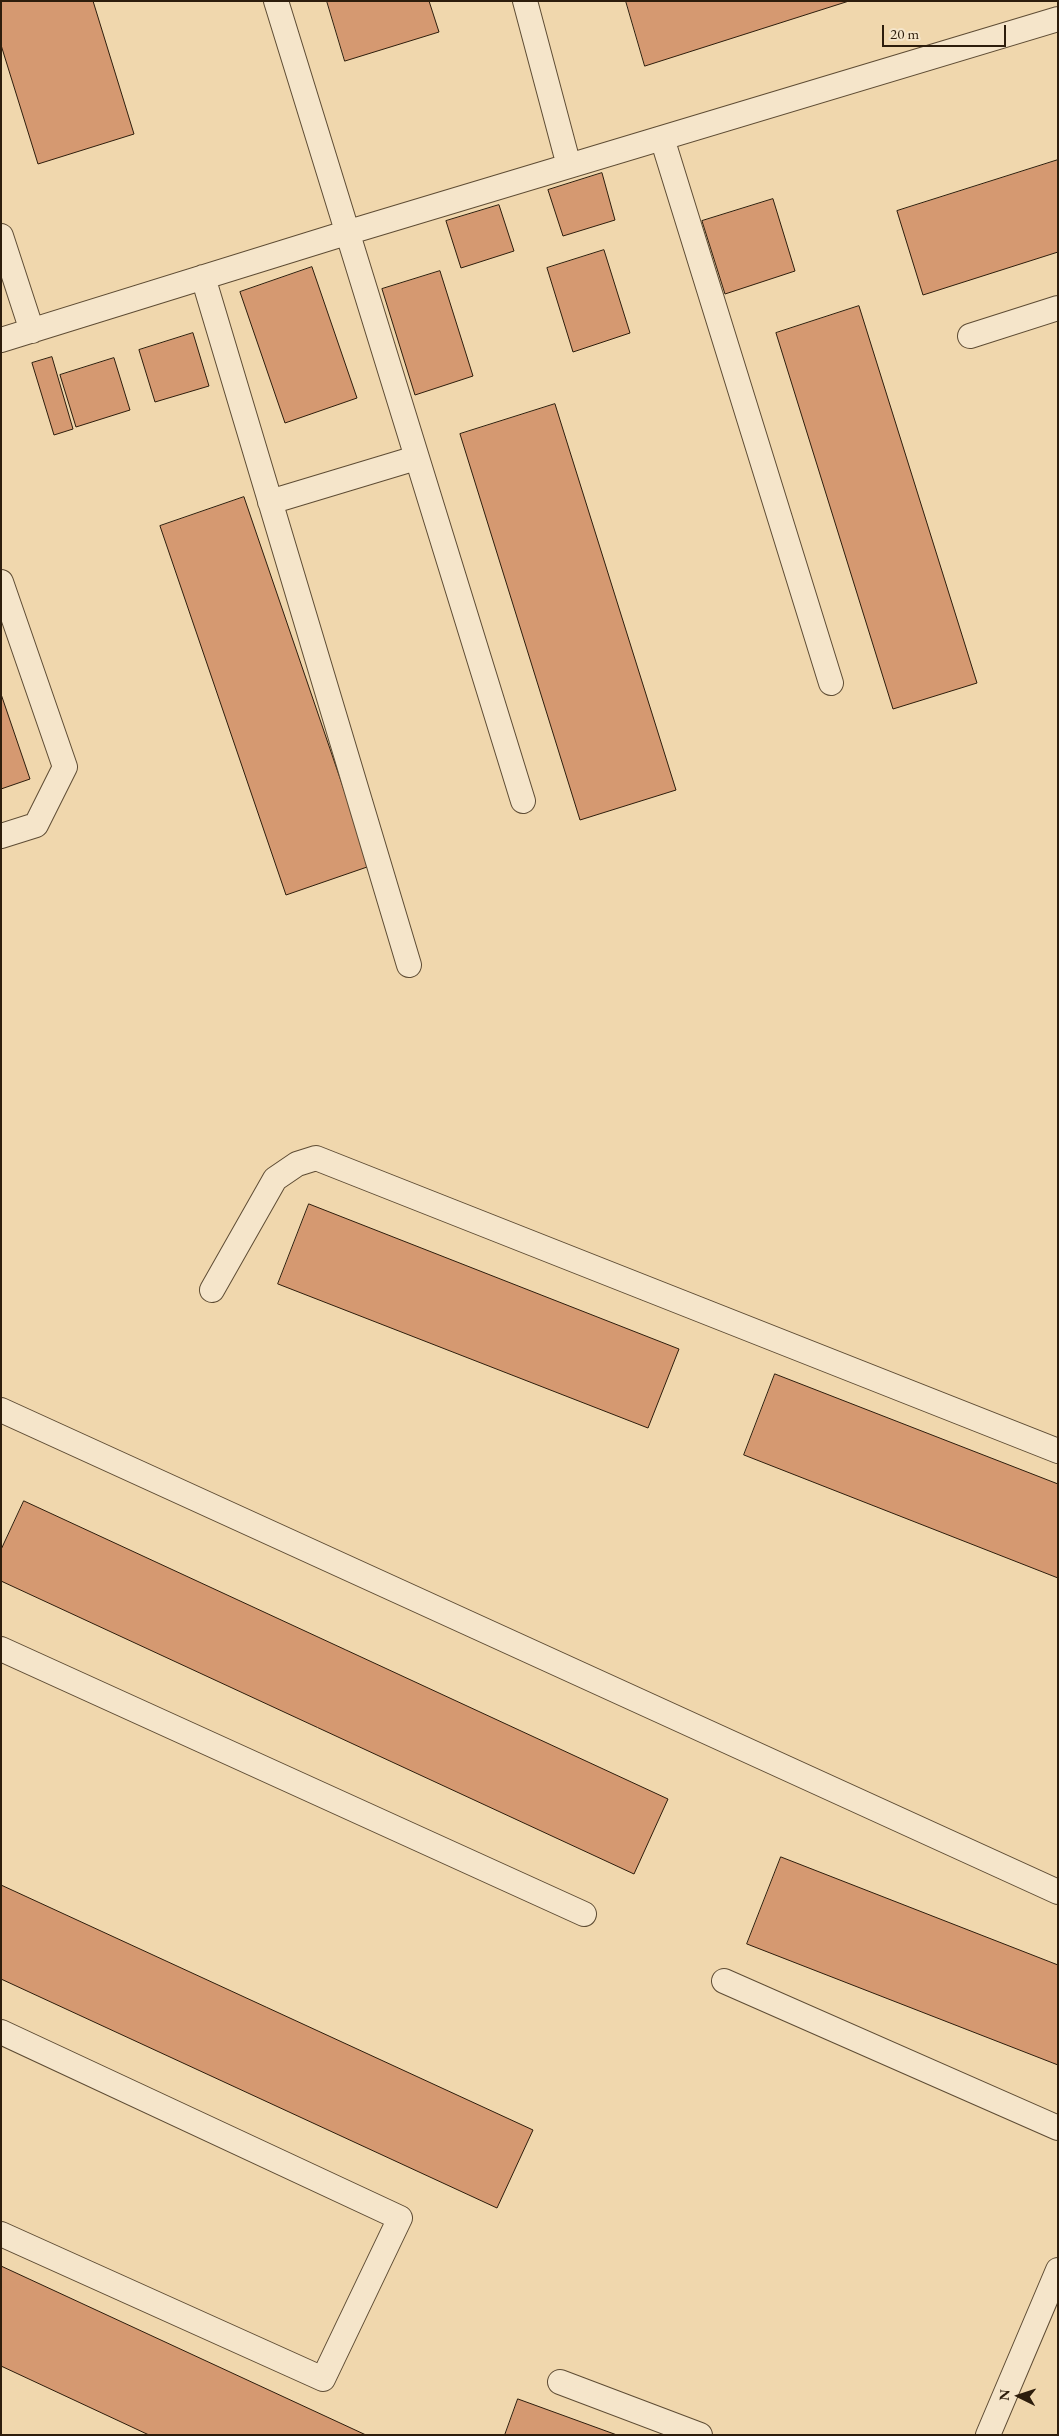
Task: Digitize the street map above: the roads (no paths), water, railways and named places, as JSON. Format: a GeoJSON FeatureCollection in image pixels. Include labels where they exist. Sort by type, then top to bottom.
{"type":"FeatureCollection","features":[{"type":"Feature","properties":{"kind":"lane"},"geometry":{"type":"LineString","coordinates":[[276,1],[346,233],[523,801]]}},
{"type":"Feature","properties":{"kind":"lane"},"geometry":{"type":"LineString","coordinates":[[525,1],[569,166]]}},
{"type":"Feature","properties":{"kind":"lane"},"geometry":{"type":"LineString","coordinates":[[1,340],[346,233],[1058,19]]}},
{"type":"Feature","properties":{"kind":"lane"},"geometry":{"type":"LineString","coordinates":[[662,138],[831,683]]}},
{"type":"Feature","properties":{"kind":"lane"},"geometry":{"type":"LineString","coordinates":[[1,236],[32,330]]}},
{"type":"Feature","properties":{"kind":"lane"},"geometry":{"type":"LineString","coordinates":[[203,277],[409,965]]}},
{"type":"Feature","properties":{"kind":"lane"},"geometry":{"type":"LineString","coordinates":[[970,336],[1058,308]]}},
{"type":"Feature","properties":{"kind":"lane"},"geometry":{"type":"LineString","coordinates":[[270,502],[416,458]]}},
{"type":"Feature","properties":{"kind":"lane"},"geometry":{"type":"LineString","coordinates":[[1,582],[65,767],[36,825],[1,836]]}},
{"type":"Feature","properties":{"kind":"lane"},"geometry":{"type":"LineString","coordinates":[[212,1290],[275,1179],[297,1164],[316,1158],[1058,1452]]}},
{"type":"Feature","properties":{"kind":"lane"},"geometry":{"type":"LineString","coordinates":[[1,1410],[1058,1892]]}},
{"type":"Feature","properties":{"kind":"lane"},"geometry":{"type":"LineString","coordinates":[[1,1649],[584,1914]]}},
{"type":"Feature","properties":{"kind":"lane"},"geometry":{"type":"LineString","coordinates":[[724,1982],[1058,2128]]}},
{"type":"Feature","properties":{"kind":"lane"},"geometry":{"type":"LineString","coordinates":[[1,2032],[400,2218],[323,2380],[1,2234]]}},
{"type":"Feature","properties":{"kind":"lane"},"geometry":{"type":"LineString","coordinates":[[988,2435],[1058,2270]]}},
{"type":"Feature","properties":{"kind":"lane"},"geometry":{"type":"LineString","coordinates":[[560,2382],[700,2435]]}}]}
